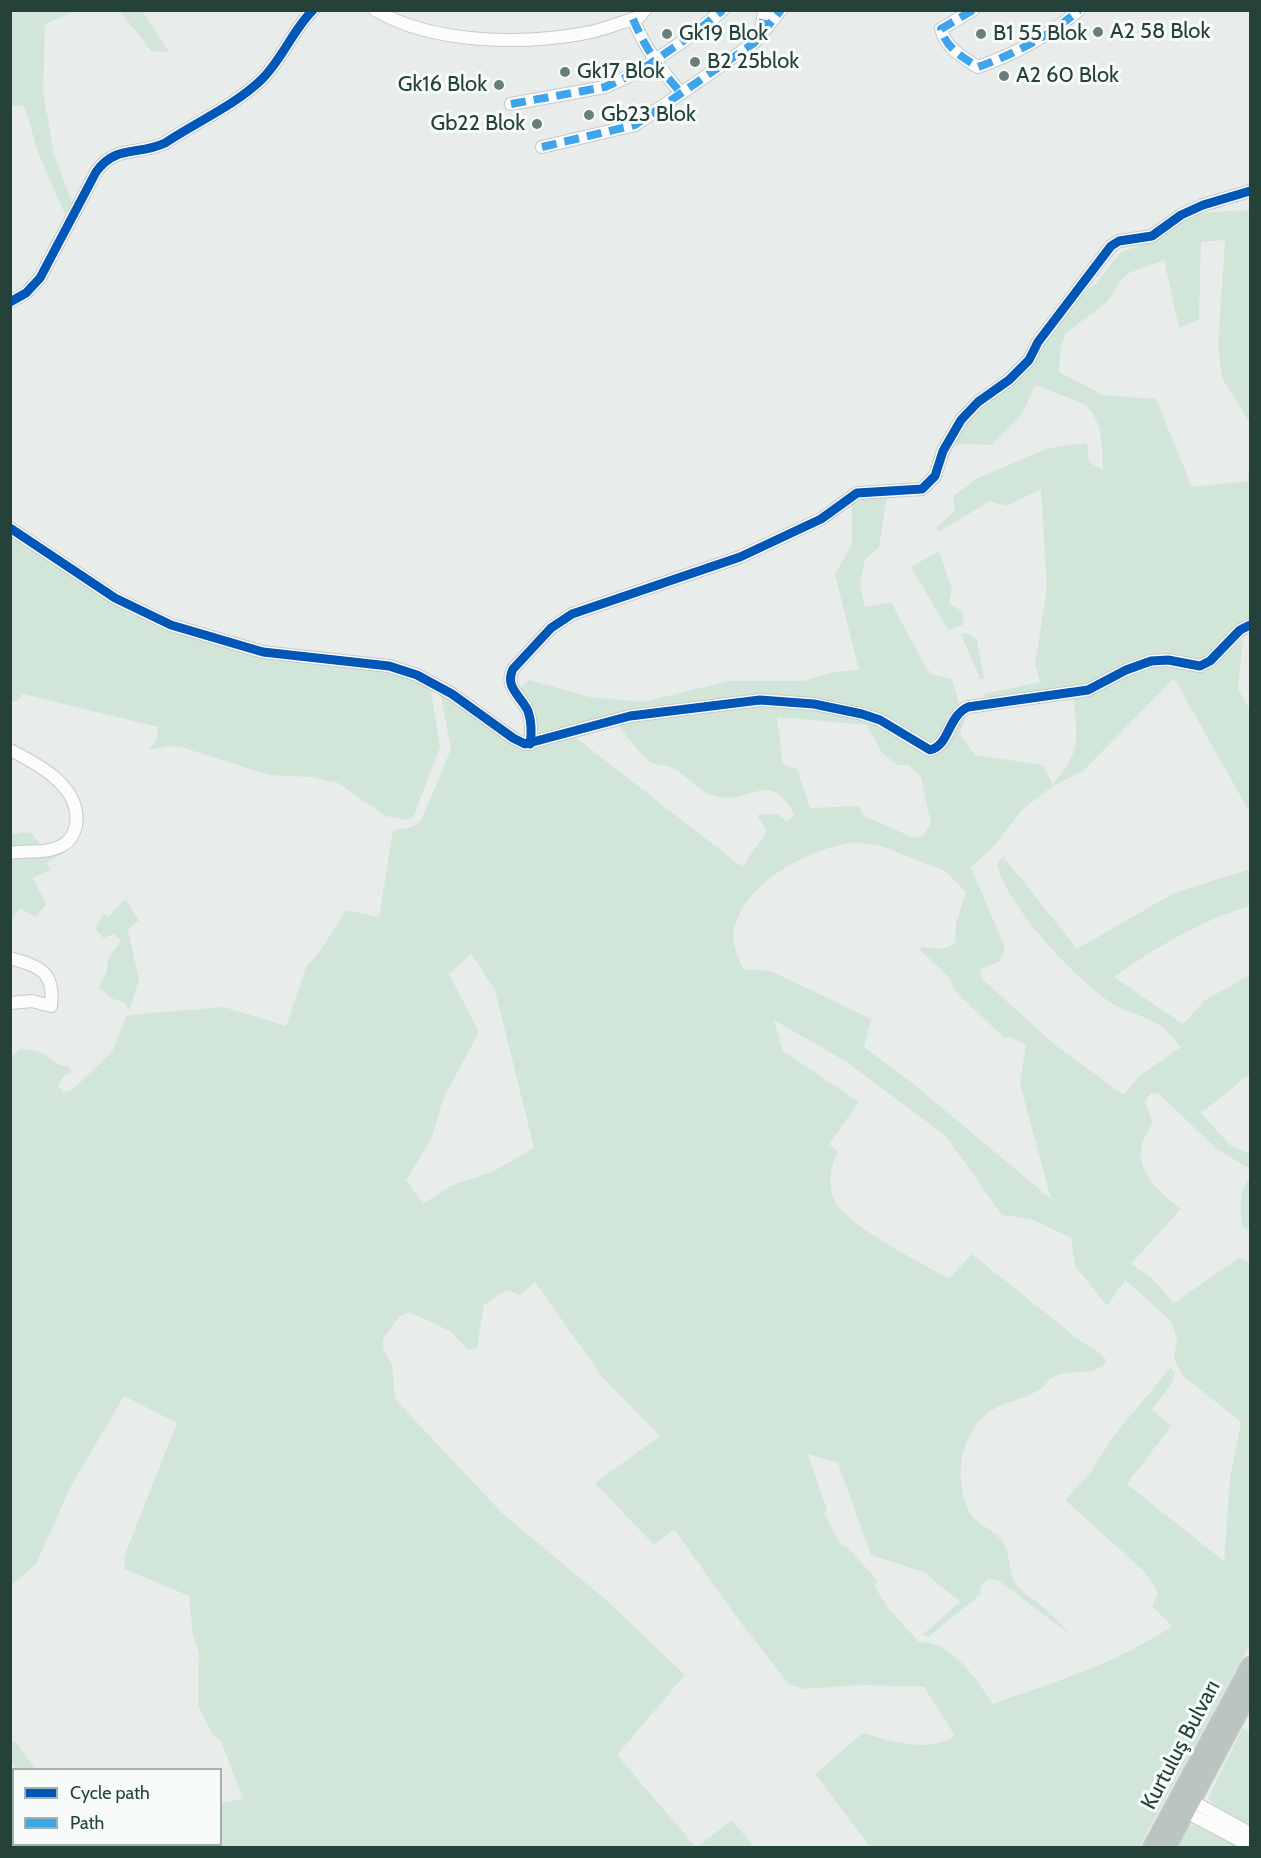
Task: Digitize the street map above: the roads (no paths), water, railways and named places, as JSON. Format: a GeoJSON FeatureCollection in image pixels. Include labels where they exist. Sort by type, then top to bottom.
{"type":"FeatureCollection","features":[{"type":"Feature","properties":{"kind":"highway","name":"Kurtuluş Bulvarı"},"geometry":{"type":"LineString","coordinates":[[1151,1848],[1251,1665]]}},
{"type":"Feature","properties":{"kind":"highway","name":"Kurtuluş Bulvarı"},"geometry":{"type":"LineString","coordinates":[[1167,1848],[1251,1692]]}},
{"type":"Feature","properties":{"kind":"street"},"geometry":{"type":"LineString","coordinates":[[10,302],[37,282],[96,171],[107,159],[119,153],[152,148],[165,143],[254,86],[274,67],[294,33],[314,10]]}},
{"type":"Feature","properties":{"kind":"street"},"geometry":{"type":"LineString","coordinates":[[375,10],[390,19],[439,34],[514,40],[587,33],[633,19],[645,10]]}},
{"type":"Feature","properties":{"kind":"street"},"geometry":{"type":"LineString","coordinates":[[511,104],[605,87],[654,61],[723,10]]}},
{"type":"Feature","properties":{"kind":"street"},"geometry":{"type":"LineString","coordinates":[[760,36],[765,10]]}},
{"type":"Feature","properties":{"kind":"street"},"geometry":{"type":"LineString","coordinates":[[542,147],[635,125],[754,43],[781,10]]}},
{"type":"Feature","properties":{"kind":"street"},"geometry":{"type":"LineString","coordinates":[[973,10],[941,29],[944,40],[960,56],[978,67],[1005,57],[1041,38],[1059,27],[1079,10]]}},
{"type":"Feature","properties":{"kind":"street"},"geometry":{"type":"LineString","coordinates":[[633,19],[654,61],[681,93]]}},
{"type":"Feature","properties":{"kind":"street"},"geometry":{"type":"LineString","coordinates":[[530,744],[531,720],[526,707],[510,685],[510,676],[513,669],[556,624],[586,608],[740,557],[821,519],[857,493],[922,489],[935,476],[943,451],[962,420],[978,402],[1022,368],[1092,268],[1111,246],[1119,241],[1152,236],[1181,215],[1203,205],[1251,191]]}},
{"type":"Feature","properties":{"kind":"street"},"geometry":{"type":"LineString","coordinates":[[10,528],[115,598],[171,626],[263,652],[389,666],[407,671],[452,694],[513,738],[530,744],[630,716],[760,700],[814,704],[862,714],[880,720],[930,750],[943,741],[954,717],[968,707],[1088,690],[1126,670],[1152,661],[1168,660],[1200,666],[1210,661],[1240,630],[1251,625]]}},
{"type":"Feature","properties":{"kind":"street"},"geometry":{"type":"LineString","coordinates":[[10,750],[58,780],[74,804],[76,821],[70,840],[58,847],[10,853]]}},
{"type":"Feature","properties":{"kind":"street"},"geometry":{"type":"LineString","coordinates":[[10,958],[39,970],[50,980],[53,987],[51,1006],[32,1001],[10,1003]]}},
{"type":"Feature","properties":{"kind":"street"},"geometry":{"type":"LineString","coordinates":[[1189,1807],[1251,1833]]}},
{"type":"Feature","properties":{"kind":"street"},"geometry":{"type":"LineString","coordinates":[[1189,1807],[1251,1846]]}},
{"type":"Feature","properties":{"kind":"place","name":"A2 58 Blok"},"geometry":{"type":"Point","coordinates":[1098,32]}},
{"type":"Feature","properties":{"kind":"place","name":"Gk19 Blok"},"geometry":{"type":"Point","coordinates":[667,34]}},
{"type":"Feature","properties":{"kind":"place","name":"B1 55 Blok"},"geometry":{"type":"Point","coordinates":[981,34]}},
{"type":"Feature","properties":{"kind":"place","name":"B2 25blok"},"geometry":{"type":"Point","coordinates":[695,62]}},
{"type":"Feature","properties":{"kind":"place","name":"Gk17 Blok"},"geometry":{"type":"Point","coordinates":[565,72]}},
{"type":"Feature","properties":{"kind":"place","name":"A2 60 Blok"},"geometry":{"type":"Point","coordinates":[1004,76]}},
{"type":"Feature","properties":{"kind":"place","name":"Gk16 Blok"},"geometry":{"type":"Point","coordinates":[499,85]}},
{"type":"Feature","properties":{"kind":"place","name":"Gb23 Blok"},"geometry":{"type":"Point","coordinates":[589,115]}},
{"type":"Feature","properties":{"kind":"place","name":"Gb22 Blok"},"geometry":{"type":"Point","coordinates":[537,124]}}]}
